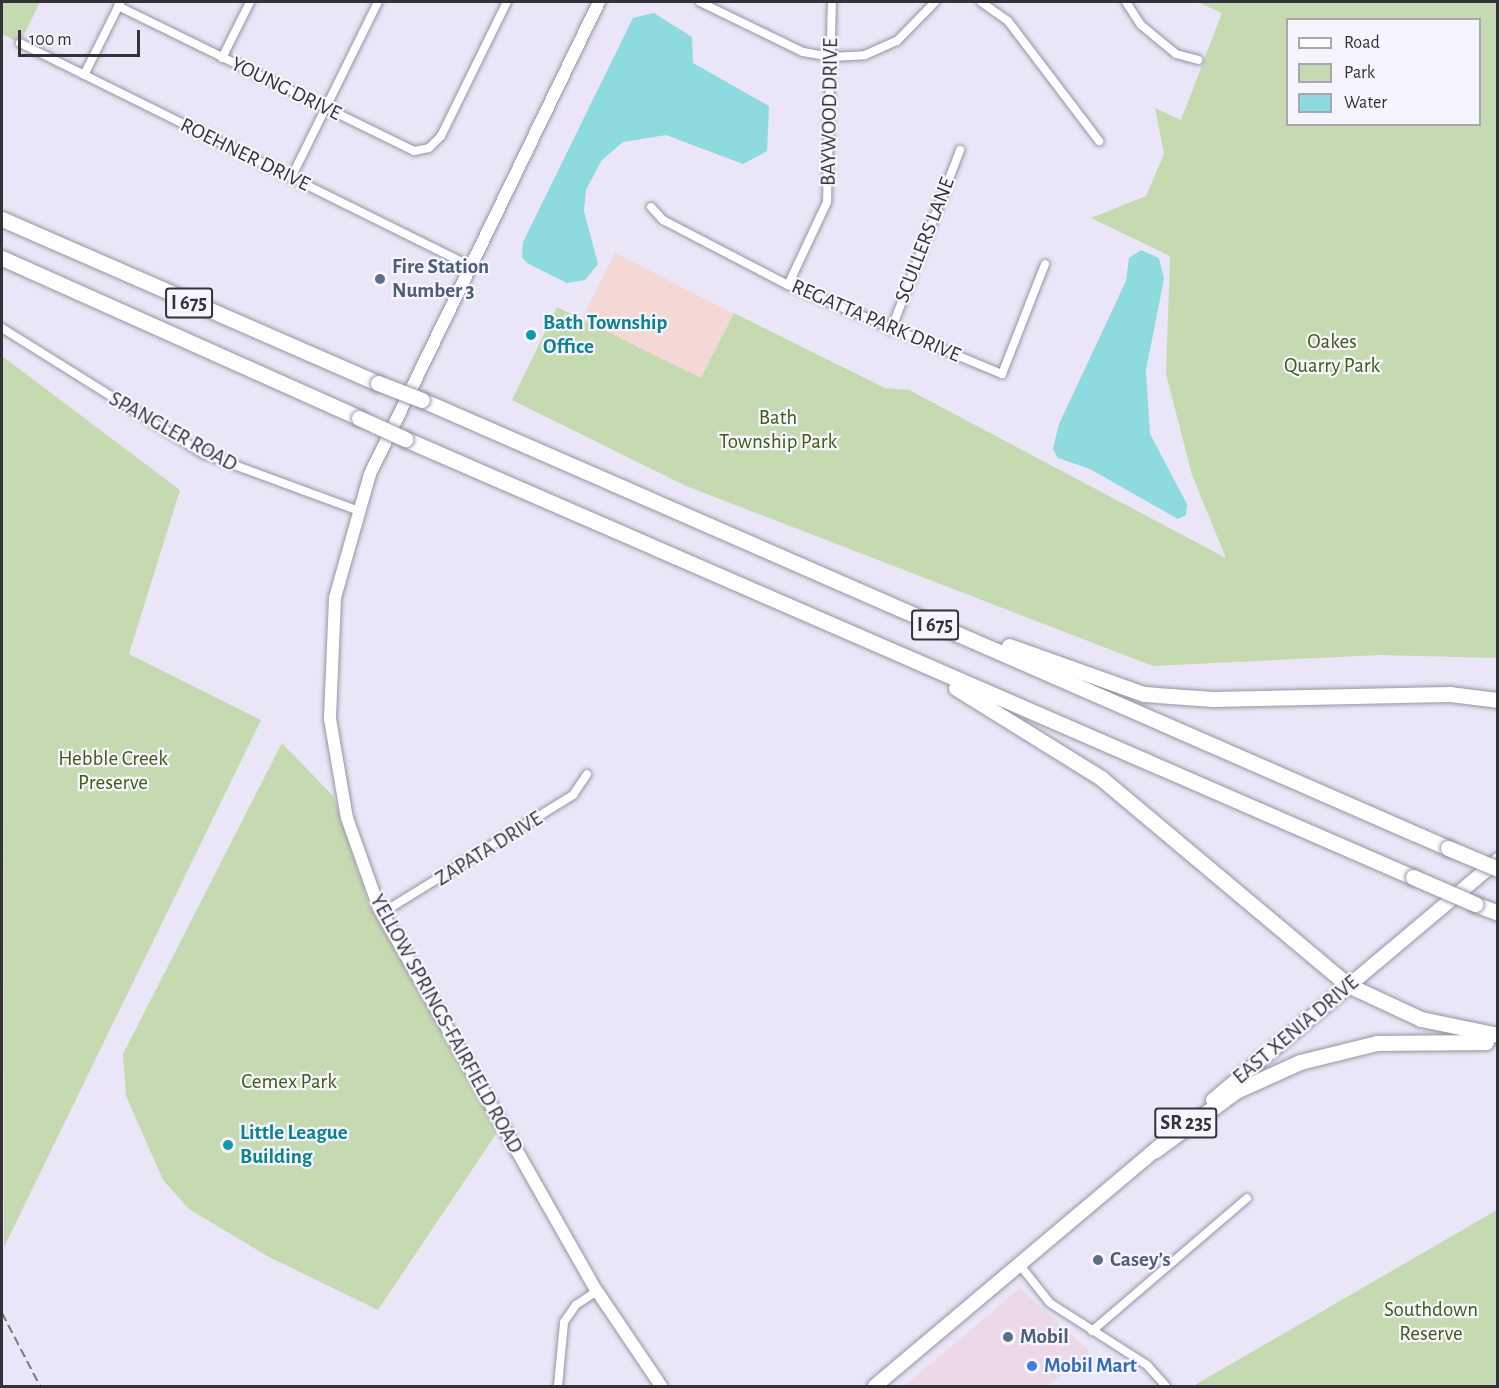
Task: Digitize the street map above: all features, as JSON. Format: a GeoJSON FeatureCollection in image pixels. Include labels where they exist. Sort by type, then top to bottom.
{"type":"FeatureCollection","features":[{"type":"Feature","properties":{"kind":"highway","name":"I 675"},"geometry":{"type":"LineString","coordinates":[[2,219],[1497,869]]}},
{"type":"Feature","properties":{"kind":"highway","name":"I 675"},"geometry":{"type":"LineString","coordinates":[[2,258],[405,439],[1497,914]]}},
{"type":"Feature","properties":{"kind":"highway"},"geometry":{"type":"LineString","coordinates":[[771,555],[1144,694],[1213,699],[1449,694],[1497,700]]}},
{"type":"Feature","properties":{"kind":"highway"},"geometry":{"type":"LineString","coordinates":[[863,639],[947,682],[1101,778],[1348,985],[1421,1019],[1497,1035]]}},
{"type":"Feature","properties":{"kind":"highway"},"geometry":{"type":"LineString","coordinates":[[1154,1151],[1236,1091],[1321,1056],[1401,1041],[1497,1043]]}},
{"type":"Feature","properties":{"kind":"main road","name":"YELLOW SPRINGS-FAIRFIELD ROAD"},"geometry":{"type":"LineString","coordinates":[[599,2],[470,266],[356,510],[335,598],[330,719],[347,818],[382,913],[597,1291],[661,1386]]}},
{"type":"Feature","properties":{"kind":"main road","name":"EAST XENIA DRIVE"},"geometry":{"type":"LineString","coordinates":[[875,1386],[1497,860]]}},
{"type":"Feature","properties":{"kind":"street"},"geometry":{"type":"LineString","coordinates":[[222,58],[249,2]]}},
{"type":"Feature","properties":{"kind":"street"},"geometry":{"type":"LineString","coordinates":[[291,178],[378,2]]}},
{"type":"Feature","properties":{"kind":"street","name":"YOUNG DRIVE"},"geometry":{"type":"LineString","coordinates":[[120,4],[222,58],[406,148],[423,150],[441,136],[507,2]]}},
{"type":"Feature","properties":{"kind":"street"},"geometry":{"type":"LineString","coordinates":[[700,2],[803,52],[831,57],[865,55],[897,41],[935,2]]}},
{"type":"Feature","properties":{"kind":"street","name":"BAYWOOD DRIVE"},"geometry":{"type":"LineString","coordinates":[[788,285],[827,202],[831,2]]}},
{"type":"Feature","properties":{"kind":"street"},"geometry":{"type":"LineString","coordinates":[[981,2],[1008,21],[1099,141]]}},
{"type":"Feature","properties":{"kind":"street"},"geometry":{"type":"LineString","coordinates":[[1126,2],[1141,25],[1176,54],[1198,60]]}},
{"type":"Feature","properties":{"kind":"street"},"geometry":{"type":"LineString","coordinates":[[84,75],[120,4]]}},
{"type":"Feature","properties":{"kind":"street","name":"ROEHNER DRIVE"},"geometry":{"type":"LineString","coordinates":[[20,43],[470,266]]}},
{"type":"Feature","properties":{"kind":"street","name":"SCULLERS LANE"},"geometry":{"type":"LineString","coordinates":[[891,330],[960,150]]}},
{"type":"Feature","properties":{"kind":"street","name":"REGATTA PARK DRIVE"},"geometry":{"type":"LineString","coordinates":[[651,207],[663,220],[788,285],[891,330],[1002,374],[1045,264]]}},
{"type":"Feature","properties":{"kind":"street","name":"SPANGLER ROAD"},"geometry":{"type":"LineString","coordinates":[[2,328],[204,454],[356,510]]}},
{"type":"Feature","properties":{"kind":"street","name":"ZAPATA DRIVE"},"geometry":{"type":"LineString","coordinates":[[382,913],[573,795],[588,774]]}},
{"type":"Feature","properties":{"kind":"street"},"geometry":{"type":"LineString","coordinates":[[1092,1331],[1247,1198]]}},
{"type":"Feature","properties":{"kind":"street"},"geometry":{"type":"LineString","coordinates":[[1019,1264],[1050,1303],[1147,1365],[1166,1386]]}},
{"type":"Feature","properties":{"kind":"street"},"geometry":{"type":"LineString","coordinates":[[558,1386],[564,1323],[576,1305],[597,1291]]}},
{"type":"Feature","properties":{"kind":"shaded area"},"geometry":{"type":"Polygon","coordinates":[[[615,253],[734,313],[700,379],[581,319],[615,253]]]}},
{"type":"Feature","properties":{"kind":"shaded area"},"geometry":{"type":"Polygon","coordinates":[[[1020,1288],[1090,1352],[1047,1386],[905,1386],[1020,1288]]]}},
{"type":"Feature","properties":{"kind":"green space"},"geometry":{"type":"Polygon","coordinates":[[[2,2],[40,2],[20,43],[2,34],[2,2]]]}},
{"type":"Feature","properties":{"kind":"green space"},"geometry":{"type":"Polygon","coordinates":[[[1197,2],[1497,2],[1497,658],[1380,655],[1153,666],[686,486],[512,400],[557,307],[701,378],[734,313],[885,388],[909,390],[1226,558],[1192,475],[1166,374],[1170,256],[1091,218],[1146,196],[1164,154],[1155,108],[1181,120],[1222,13],[1197,2]]]}},
{"type":"Feature","properties":{"kind":"green space","name":"Hebble Creek Preserve"},"geometry":{"type":"Polygon","coordinates":[[[2,356],[180,490],[129,654],[261,720],[4,1247],[2,356]]]}},
{"type":"Feature","properties":{"kind":"green space","name":"Cemex Park"},"geometry":{"type":"Polygon","coordinates":[[[282,743],[333,796],[369,905],[498,1131],[378,1310],[269,1257],[189,1209],[163,1180],[126,1096],[123,1054],[282,743]]]}},
{"type":"Feature","properties":{"kind":"green space","name":"Southdown Reserve"},"geometry":{"type":"Polygon","coordinates":[[[1497,1210],[1497,1386],[1193,1386],[1497,1210]]]}},
{"type":"Feature","properties":{"kind":"water"},"geometry":{"type":"Polygon","coordinates":[[[654,13],[692,37],[693,63],[769,106],[767,151],[743,164],[666,135],[623,142],[601,161],[586,190],[584,211],[598,264],[585,280],[567,283],[527,263],[522,257],[523,242],[633,18],[654,13]]]}},
{"type":"Feature","properties":{"kind":"water"},"geometry":{"type":"Polygon","coordinates":[[[1141,250],[1159,258],[1164,279],[1146,370],[1150,434],[1187,504],[1186,515],[1178,519],[1090,469],[1058,458],[1053,449],[1059,424],[1126,281],[1129,258],[1141,250]]]}},
{"type":"Feature","properties":{"kind":"railway"},"geometry":{"type":"LineString","coordinates":[[2,1313],[40,1386]]}},
{"type":"Feature","properties":{"kind":"place","name":"Fire Station Number 3"},"geometry":{"type":"Point","coordinates":[380,279]}},
{"type":"Feature","properties":{"kind":"place","name":"Bath Township Office"},"geometry":{"type":"Point","coordinates":[531,335]}},
{"type":"Feature","properties":{"kind":"place","name":"Little League Building"},"geometry":{"type":"Point","coordinates":[228,1145]}},
{"type":"Feature","properties":{"kind":"place","name":"Casey’s"},"geometry":{"type":"Point","coordinates":[1098,1260]}},
{"type":"Feature","properties":{"kind":"place","name":"Mobil"},"geometry":{"type":"Point","coordinates":[1008,1337]}},
{"type":"Feature","properties":{"kind":"place","name":"Mobil Mart"},"geometry":{"type":"Point","coordinates":[1032,1366]}},
{"type":"Feature","properties":{"kind":"park label","name":"Oakes Quarry Park"},"geometry":{"type":"Point","coordinates":[1332,354]}},
{"type":"Feature","properties":{"kind":"park label","name":"Bath Township Park"},"geometry":{"type":"Point","coordinates":[778,430]}}]}
